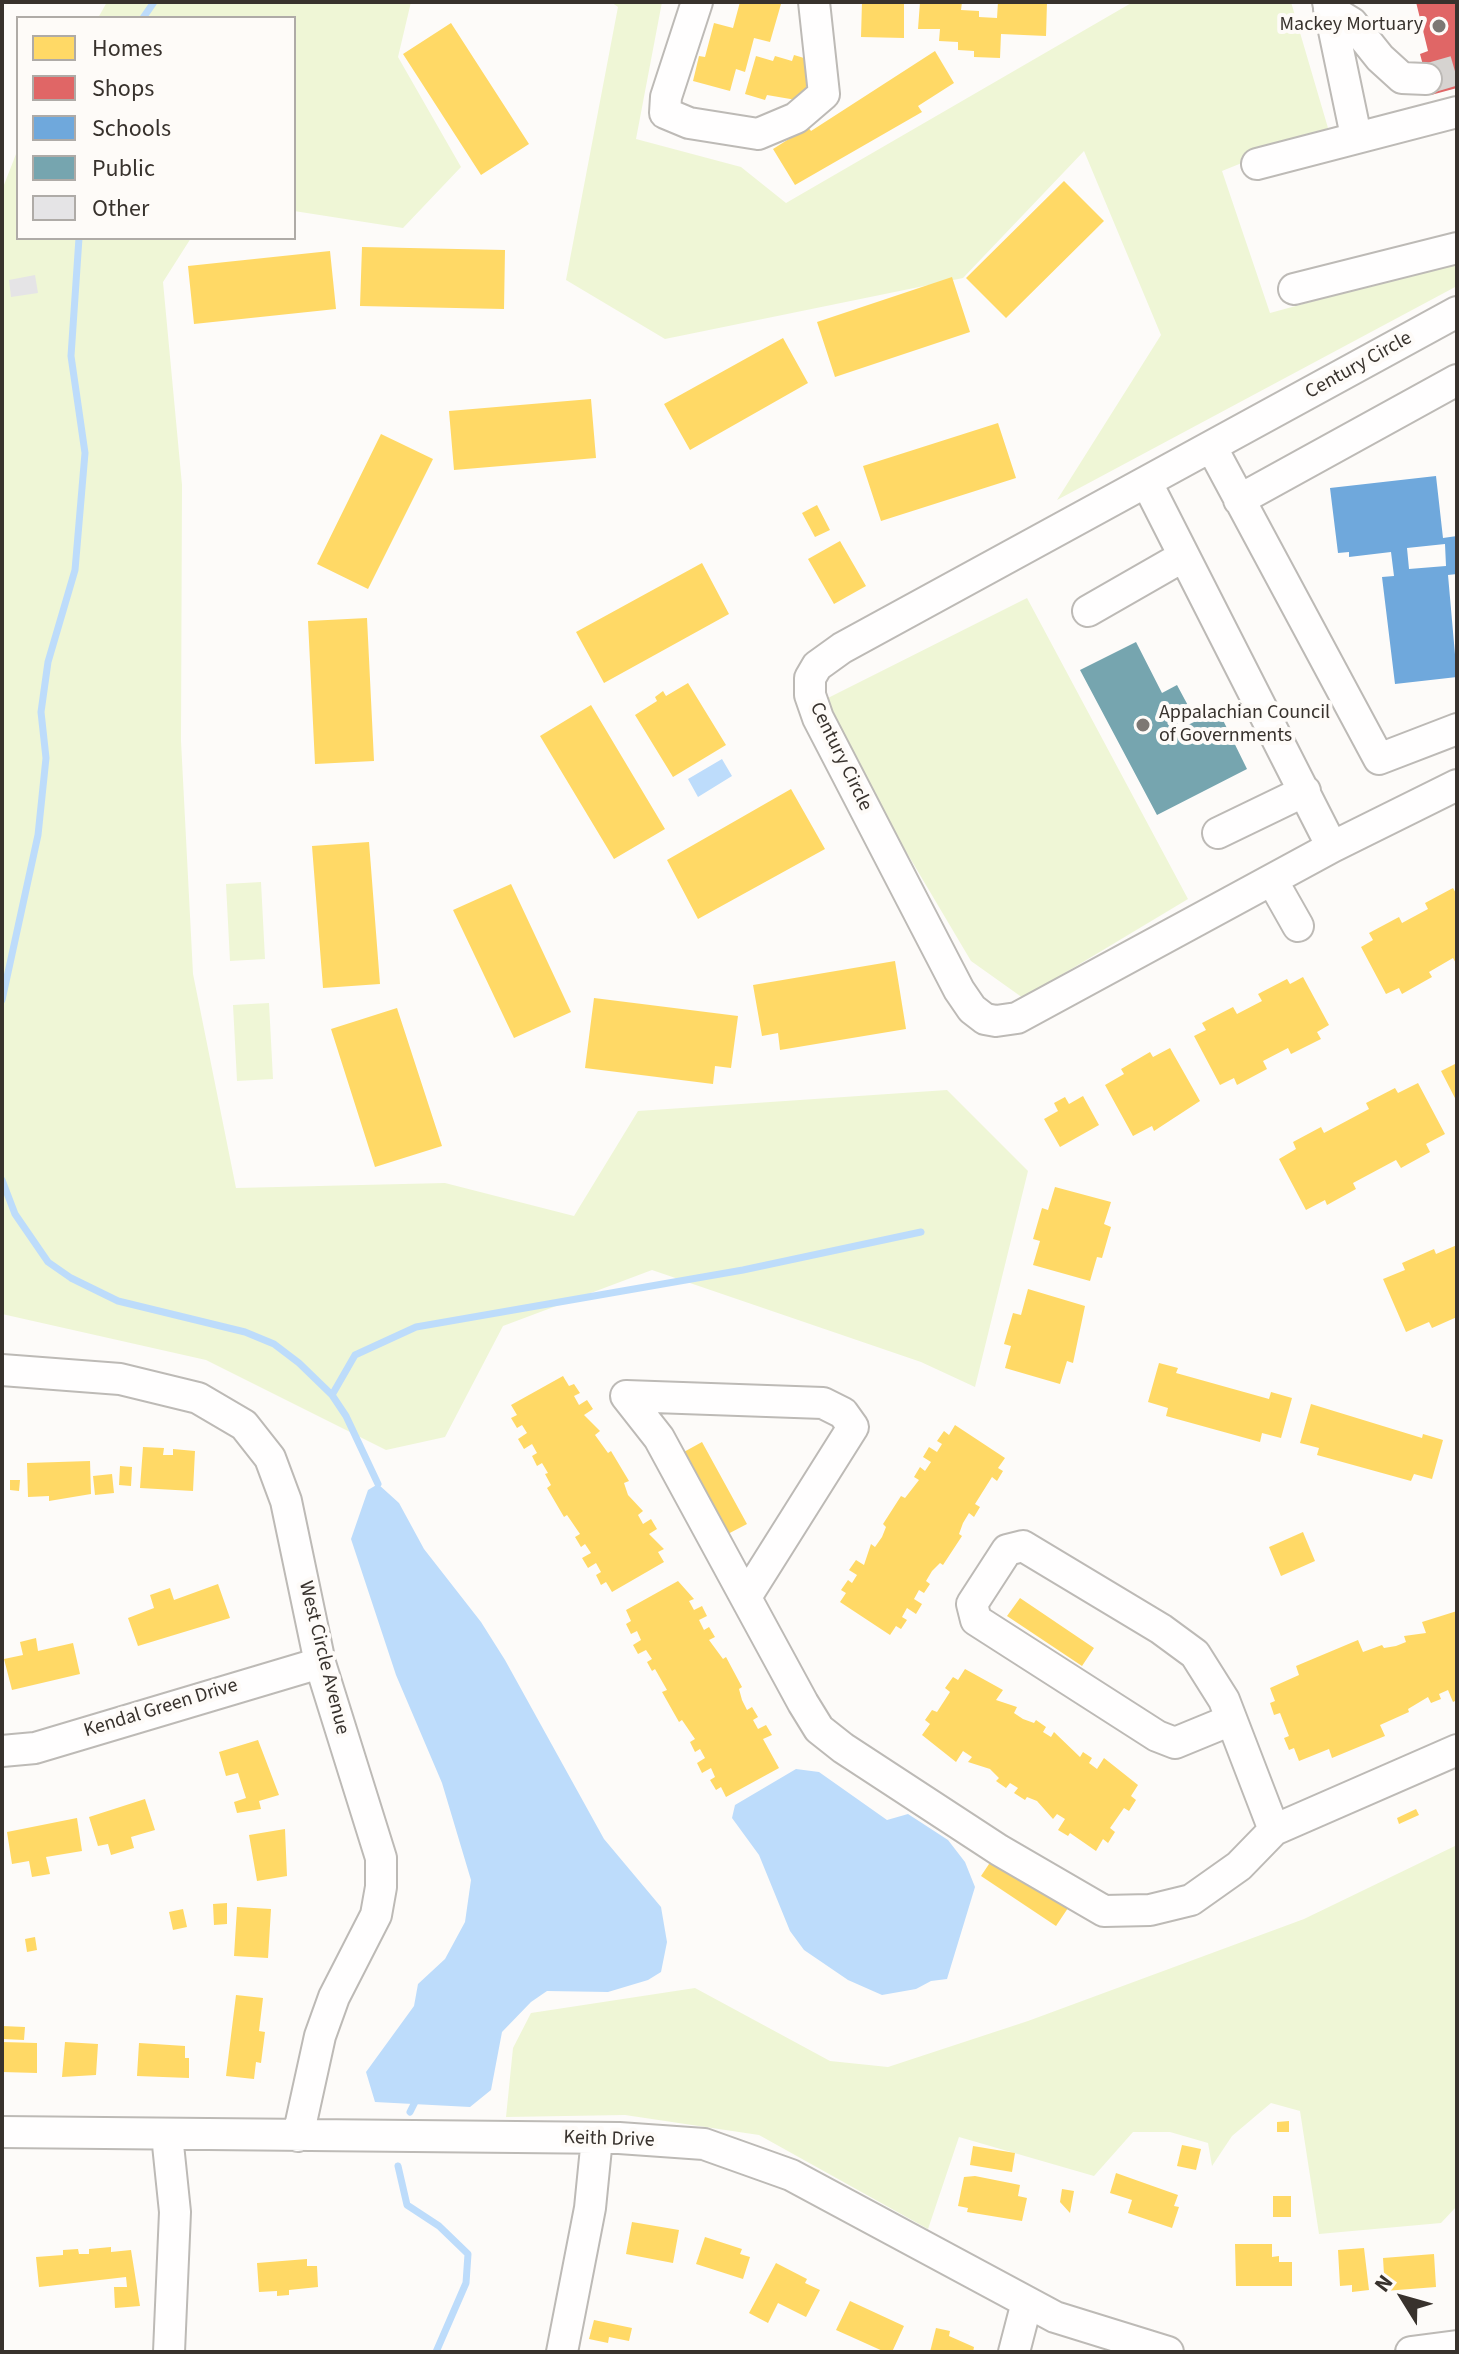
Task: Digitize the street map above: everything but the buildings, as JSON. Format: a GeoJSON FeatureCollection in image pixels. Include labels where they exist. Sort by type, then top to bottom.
{"type":"FeatureCollection","features":[{"type":"Feature","properties":{"kind":"street"},"geometry":{"type":"LineString","coordinates":[[697,2],[666,97],[665,113],[689,123],[758,134],[796,118],[824,94],[814,2]]}},
{"type":"Feature","properties":{"kind":"street"},"geometry":{"type":"LineString","coordinates":[[1328,6],[1352,23],[1380,58],[1402,78],[1426,79]]}},
{"type":"Feature","properties":{"kind":"street"},"geometry":{"type":"LineString","coordinates":[[1328,6],[1356,136]]}},
{"type":"Feature","properties":{"kind":"street"},"geometry":{"type":"LineString","coordinates":[[1257,164],[1457,112]]}},
{"type":"Feature","properties":{"kind":"street"},"geometry":{"type":"LineString","coordinates":[[1294,289],[1457,248]]}},
{"type":"Feature","properties":{"kind":"street","name":"Century Circle"},"geometry":{"type":"LineString","coordinates":[[1457,312],[842,648],[817,666],[810,678],[810,695],[818,718],[959,990],[972,1009],[985,1019],[1017,1018],[1332,847],[1457,785]]}},
{"type":"Feature","properties":{"kind":"street"},"geometry":{"type":"LineString","coordinates":[[1239,500],[1457,380]]}},
{"type":"Feature","properties":{"kind":"street"},"geometry":{"type":"LineString","coordinates":[[1212,448],[1379,759],[1457,729]]}},
{"type":"Feature","properties":{"kind":"street"},"geometry":{"type":"LineString","coordinates":[[1147,483],[1332,847]]}},
{"type":"Feature","properties":{"kind":"street"},"geometry":{"type":"LineString","coordinates":[[1088,611],[1184,556]]}},
{"type":"Feature","properties":{"kind":"street"},"geometry":{"type":"LineString","coordinates":[[1218,833],[1305,791]]}},
{"type":"Feature","properties":{"kind":"street"},"geometry":{"type":"LineString","coordinates":[[1272,880],[1298,926]]}},
{"type":"Feature","properties":{"kind":"street","name":"West Circle Avenue"},"geometry":{"type":"LineString","coordinates":[[2,1370],[84,1375],[168,1388],[216,1406],[244,1425],[270,1458],[286,1501],[320,1663],[381,1858],[381,1887],[376,1915],[334,1997],[320,2036],[298,2136]]}},
{"type":"Feature","properties":{"kind":"street"},"geometry":{"type":"LineString","coordinates":[[746,1597],[853,1427],[843,1413],[823,1403],[626,1396],[659,1438],[746,1597],[819,1729],[999,1850],[1104,1911],[1150,1910],[1191,1900],[1239,1866],[1274,1830],[1457,1750]]}},
{"type":"Feature","properties":{"kind":"street"},"geometry":{"type":"LineString","coordinates":[[1231,1720],[1175,1743],[1157,1736],[976,1620],[972,1604],[1007,1550],[1023,1546],[1161,1629],[1195,1654],[1231,1720],[1274,1830]]}},
{"type":"Feature","properties":{"kind":"street","name":"Kendal Green Drive"},"geometry":{"type":"LineString","coordinates":[[2,1751],[35,1748],[320,1663]]}},
{"type":"Feature","properties":{"kind":"street","name":"Keith Drive"},"geometry":{"type":"LineString","coordinates":[[2,2132],[597,2138],[704,2144],[757,2160],[872,2217],[1055,2317],[1168,2352]]}},
{"type":"Feature","properties":{"kind":"street"},"geometry":{"type":"LineString","coordinates":[[167,2135],[175,2212],[169,2352]]}},
{"type":"Feature","properties":{"kind":"street"},"geometry":{"type":"LineString","coordinates":[[562,2352],[590,2208],[597,2138]]}},
{"type":"Feature","properties":{"kind":"street"},"geometry":{"type":"LineString","coordinates":[[1014,2352],[1027,2302]]}},
{"type":"Feature","properties":{"kind":"street"},"geometry":{"type":"LineString","coordinates":[[1411,2352],[1457,2346]]}},
{"type":"Feature","properties":{"kind":"green space"},"geometry":{"type":"Polygon","coordinates":[[[107,2],[411,2],[398,57],[461,167],[403,228],[296,211],[296,16],[99,16],[107,2]]]}},
{"type":"Feature","properties":{"kind":"green space"},"geometry":{"type":"Polygon","coordinates":[[[611,2],[662,2],[636,139],[741,167],[786,203],[1133,2],[1291,2],[1328,128],[1222,171],[1270,313],[1457,262],[1457,286],[1057,500],[1161,335],[1084,151],[963,278],[665,339],[566,280],[618,7],[611,2]]]}},
{"type":"Feature","properties":{"kind":"green space"},"geometry":{"type":"Polygon","coordinates":[[[16,154],[16,240],[190,240],[163,282],[182,485],[181,741],[193,974],[236,1188],[445,1183],[574,1216],[638,1111],[947,1090],[1028,1171],[975,1387],[921,1362],[652,1270],[503,1326],[445,1437],[386,1450],[206,1360],[2,1314],[2,190],[16,154]]]}},
{"type":"Feature","properties":{"kind":"green space"},"geometry":{"type":"Polygon","coordinates":[[[1027,598],[1188,899],[1023,998],[971,961],[818,703],[1027,598]]]}},
{"type":"Feature","properties":{"kind":"green space"},"geometry":{"type":"Polygon","coordinates":[[[261,882],[265,959],[230,961],[226,884],[261,882]]]}},
{"type":"Feature","properties":{"kind":"green space"},"geometry":{"type":"Polygon","coordinates":[[[269,1003],[273,1079],[237,1081],[233,1005],[269,1003]]]}},
{"type":"Feature","properties":{"kind":"green space"},"geometry":{"type":"Polygon","coordinates":[[[1457,1845],[1457,2206],[1441,2223],[1319,2234],[1300,2111],[1271,2103],[1232,2136],[1212,2166],[1208,2143],[1170,2132],[1133,2132],[1094,2176],[959,2137],[928,2229],[759,2135],[625,2115],[506,2117],[513,2048],[531,2013],[695,1988],[830,2061],[888,2067],[1028,2021],[1304,1919],[1457,1845]]]}},
{"type":"Feature","properties":{"kind":"water"},"geometry":{"type":"Polygon","coordinates":[[[722,759],[732,776],[698,797],[688,779],[722,759]]]}},
{"type":"Feature","properties":{"kind":"water"},"geometry":{"type":"Polygon","coordinates":[[[378,1484],[399,1503],[424,1549],[481,1622],[604,1839],[661,1907],[667,1942],[661,1972],[648,1980],[608,1992],[547,1991],[531,2002],[502,2032],[491,2090],[470,2107],[375,2102],[366,2072],[414,2006],[418,1984],[445,1959],[465,1922],[471,1880],[442,1783],[396,1675],[351,1539],[368,1490],[378,1484]]]}},
{"type":"Feature","properties":{"kind":"water"},"geometry":{"type":"Polygon","coordinates":[[[796,1769],[819,1772],[887,1820],[908,1814],[948,1840],[965,1862],[975,1887],[947,1979],[882,1995],[848,1980],[804,1950],[790,1931],[759,1855],[732,1818],[735,1805],[796,1769]]]}},
{"type":"Feature","properties":{"kind":"waterway"},"geometry":{"type":"LineString","coordinates":[[144,16],[154,2]]}},
{"type":"Feature","properties":{"kind":"waterway"},"geometry":{"type":"LineString","coordinates":[[2,1000],[38,835],[46,758],[41,712],[48,662],[75,570],[85,453],[71,356],[79,240]]}},
{"type":"Feature","properties":{"kind":"waterway"},"geometry":{"type":"LineString","coordinates":[[2,1180],[15,1214],[48,1262],[71,1278],[118,1301],[245,1332],[274,1344],[299,1363],[332,1395],[346,1416],[378,1484]]}},
{"type":"Feature","properties":{"kind":"waterway"},"geometry":{"type":"LineString","coordinates":[[332,1395],[355,1355],[416,1327],[743,1270],[921,1232]]}},
{"type":"Feature","properties":{"kind":"waterway"},"geometry":{"type":"LineString","coordinates":[[410,2112],[415,2102]]}},
{"type":"Feature","properties":{"kind":"waterway"},"geometry":{"type":"LineString","coordinates":[[398,2166],[407,2205],[439,2226],[468,2254],[466,2283],[436,2352]]}},
{"type":"Feature","properties":{"kind":"tunnel"},"geometry":{"type":"LineString","coordinates":[[1426,79],[1457,70]]}},
{"type":"Feature","properties":{"kind":"place","name":"Mackey Mortuary"},"geometry":{"type":"Point","coordinates":[1439,26]}},
{"type":"Feature","properties":{"kind":"place","name":"Appalachian Council of Governments"},"geometry":{"type":"Point","coordinates":[1143,725]}}]}
